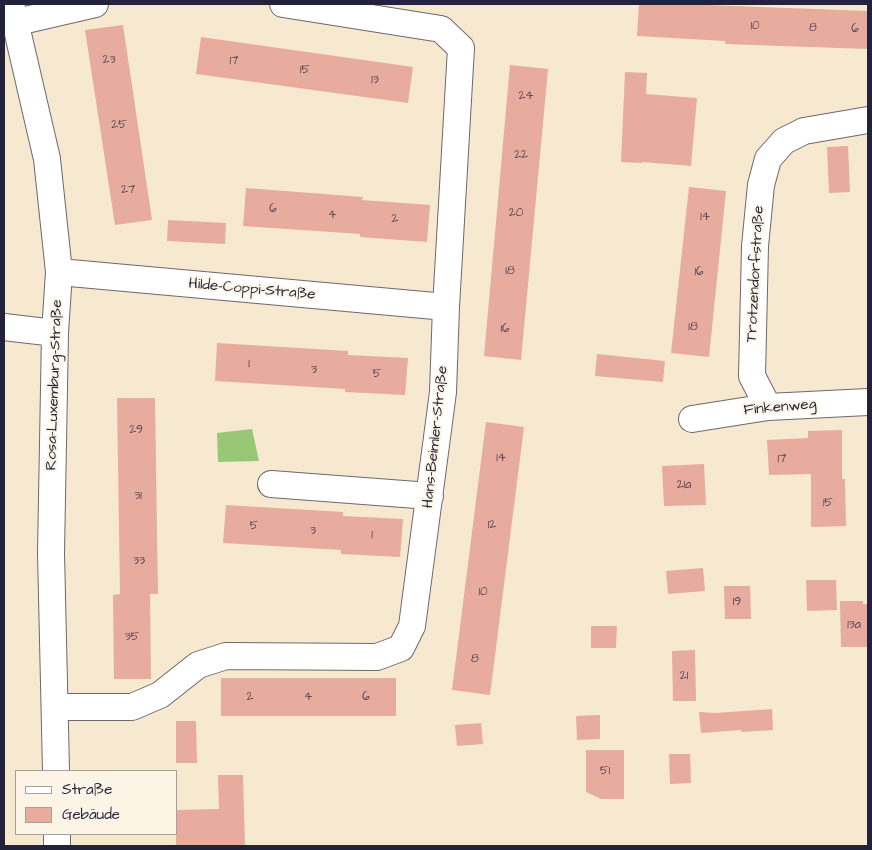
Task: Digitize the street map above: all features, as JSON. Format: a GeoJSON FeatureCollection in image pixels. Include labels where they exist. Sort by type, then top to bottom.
{"type":"FeatureCollection","features":[{"type":"Feature","properties":{"kind":"street"},"geometry":{"type":"LineString","coordinates":[[14,13],[94,4]]}},
{"type":"Feature","properties":{"kind":"street","name":"Hans-Beimler-Straße"},"geometry":{"type":"LineString","coordinates":[[55,707],[132,707],[160,695],[198,665],[226,656],[377,657],[401,648],[412,626],[443,392],[461,48],[441,29],[283,4]]}},
{"type":"Feature","properties":{"kind":"street","name":"Rosa-Luxemburg-Straße"},"geometry":{"type":"LineString","coordinates":[[14,13],[47,159],[58,272],[51,553],[56,770]]}},
{"type":"Feature","properties":{"kind":"street","name":"Trotzendorfstraße"},"geometry":{"type":"LineString","coordinates":[[768,407],[752,376],[755,246],[761,185],[768,159],[784,141],[804,131],[868,120]]}},
{"type":"Feature","properties":{"kind":"street","name":"Hilde-Coppi-Straße"},"geometry":{"type":"LineString","coordinates":[[58,272],[446,307]]}},
{"type":"Feature","properties":{"kind":"street"},"geometry":{"type":"LineString","coordinates":[[4,327],[55,333]]}},
{"type":"Feature","properties":{"kind":"street","name":"Finkenweg"},"geometry":{"type":"LineString","coordinates":[[692,419],[768,407],[868,402]]}},
{"type":"Feature","properties":{"kind":"street"},"geometry":{"type":"LineString","coordinates":[[271,484],[430,496]]}},
{"type":"Feature","properties":{"kind":"green space"},"geometry":{"type":"Polygon","coordinates":[[[252,429],[259,461],[218,462],[217,433],[252,429]]]}},
{"type":"Feature","properties":{"kind":"building"},"geometry":{"type":"Polygon","coordinates":[[[639,4],[708,4],[868,11],[868,49],[725,44],[725,41],[637,36],[639,4]]]}},
{"type":"Feature","properties":{"kind":"building"},"geometry":{"type":"Polygon","coordinates":[[[123,25],[152,220],[115,225],[85,30],[123,25]]]}},
{"type":"Feature","properties":{"kind":"building"},"geometry":{"type":"Polygon","coordinates":[[[201,37],[413,67],[408,103],[196,74],[201,37]]]}},
{"type":"Feature","properties":{"kind":"building"},"geometry":{"type":"Polygon","coordinates":[[[510,65],[548,69],[521,360],[484,356],[510,65]]]}},
{"type":"Feature","properties":{"kind":"building"},"geometry":{"type":"Polygon","coordinates":[[[625,72],[647,73],[646,94],[697,98],[691,166],[621,162],[625,72]]]}},
{"type":"Feature","properties":{"kind":"building"},"geometry":{"type":"Polygon","coordinates":[[[848,146],[850,192],[829,193],[827,147],[848,146]]]}},
{"type":"Feature","properties":{"kind":"building"},"geometry":{"type":"Polygon","coordinates":[[[689,187],[726,191],[709,357],[671,353],[689,187]]]}},
{"type":"Feature","properties":{"kind":"building"},"geometry":{"type":"Polygon","coordinates":[[[246,188],[363,197],[362,200],[430,205],[427,242],[360,237],[360,234],[243,226],[246,188]]]}},
{"type":"Feature","properties":{"kind":"building"},"geometry":{"type":"Polygon","coordinates":[[[168,220],[226,223],[225,244],[167,241],[168,220]]]}},
{"type":"Feature","properties":{"kind":"building"},"geometry":{"type":"Polygon","coordinates":[[[217,343],[348,351],[348,355],[408,358],[405,395],[345,392],[345,389],[215,381],[217,343]]]}},
{"type":"Feature","properties":{"kind":"building"},"geometry":{"type":"Polygon","coordinates":[[[597,354],[665,361],[663,382],[595,376],[597,354]]]}},
{"type":"Feature","properties":{"kind":"building"},"geometry":{"type":"Polygon","coordinates":[[[117,398],[155,398],[158,594],[150,594],[151,679],[114,679],[113,595],[120,594],[117,398]]]}},
{"type":"Feature","properties":{"kind":"building"},"geometry":{"type":"Polygon","coordinates":[[[486,422],[524,427],[490,695],[452,690],[486,422]]]}},
{"type":"Feature","properties":{"kind":"building"},"geometry":{"type":"Polygon","coordinates":[[[842,430],[842,479],[845,479],[846,526],[811,527],[811,474],[769,475],[767,440],[808,438],[808,431],[842,430]]]}},
{"type":"Feature","properties":{"kind":"building"},"geometry":{"type":"Polygon","coordinates":[[[704,464],[706,505],[664,506],[662,466],[704,464]]]}},
{"type":"Feature","properties":{"kind":"building"},"geometry":{"type":"Polygon","coordinates":[[[226,505],[343,512],[343,516],[403,519],[400,557],[341,554],[341,550],[223,543],[226,505]]]}},
{"type":"Feature","properties":{"kind":"building"},"geometry":{"type":"Polygon","coordinates":[[[703,568],[705,591],[668,594],[666,571],[703,568]]]}},
{"type":"Feature","properties":{"kind":"building"},"geometry":{"type":"Polygon","coordinates":[[[806,580],[836,580],[837,610],[807,611],[806,580]]]}},
{"type":"Feature","properties":{"kind":"building"},"geometry":{"type":"Polygon","coordinates":[[[724,586],[750,586],[751,619],[725,619],[724,586]]]}},
{"type":"Feature","properties":{"kind":"building"},"geometry":{"type":"Polygon","coordinates":[[[840,601],[863,601],[863,604],[868,604],[868,647],[841,647],[840,601]]]}},
{"type":"Feature","properties":{"kind":"building"},"geometry":{"type":"Polygon","coordinates":[[[591,626],[617,626],[616,648],[591,648],[591,626]]]}},
{"type":"Feature","properties":{"kind":"building"},"geometry":{"type":"Polygon","coordinates":[[[695,650],[696,701],[673,701],[672,651],[695,650]]]}},
{"type":"Feature","properties":{"kind":"building"},"geometry":{"type":"Polygon","coordinates":[[[221,678],[396,678],[396,716],[221,716],[221,678]]]}},
{"type":"Feature","properties":{"kind":"building"},"geometry":{"type":"Polygon","coordinates":[[[772,709],[773,730],[701,733],[699,712],[716,713],[772,709]]]}},
{"type":"Feature","properties":{"kind":"building"},"geometry":{"type":"Polygon","coordinates":[[[600,715],[600,739],[577,740],[576,716],[600,715]]]}},
{"type":"Feature","properties":{"kind":"building"},"geometry":{"type":"Polygon","coordinates":[[[176,721],[196,721],[197,763],[176,763],[176,721]]]}},
{"type":"Feature","properties":{"kind":"building"},"geometry":{"type":"Polygon","coordinates":[[[481,723],[483,744],[457,746],[455,725],[481,723]]]}},
{"type":"Feature","properties":{"kind":"building"},"geometry":{"type":"Polygon","coordinates":[[[586,750],[624,750],[624,799],[601,799],[586,792],[586,750]]]}},
{"type":"Feature","properties":{"kind":"building"},"geometry":{"type":"Polygon","coordinates":[[[669,754],[690,754],[691,783],[670,784],[669,754]]]}},
{"type":"Feature","properties":{"kind":"building"},"geometry":{"type":"Polygon","coordinates":[[[218,775],[243,775],[245,845],[176,846],[178,810],[219,809],[218,775]]]}}]}
